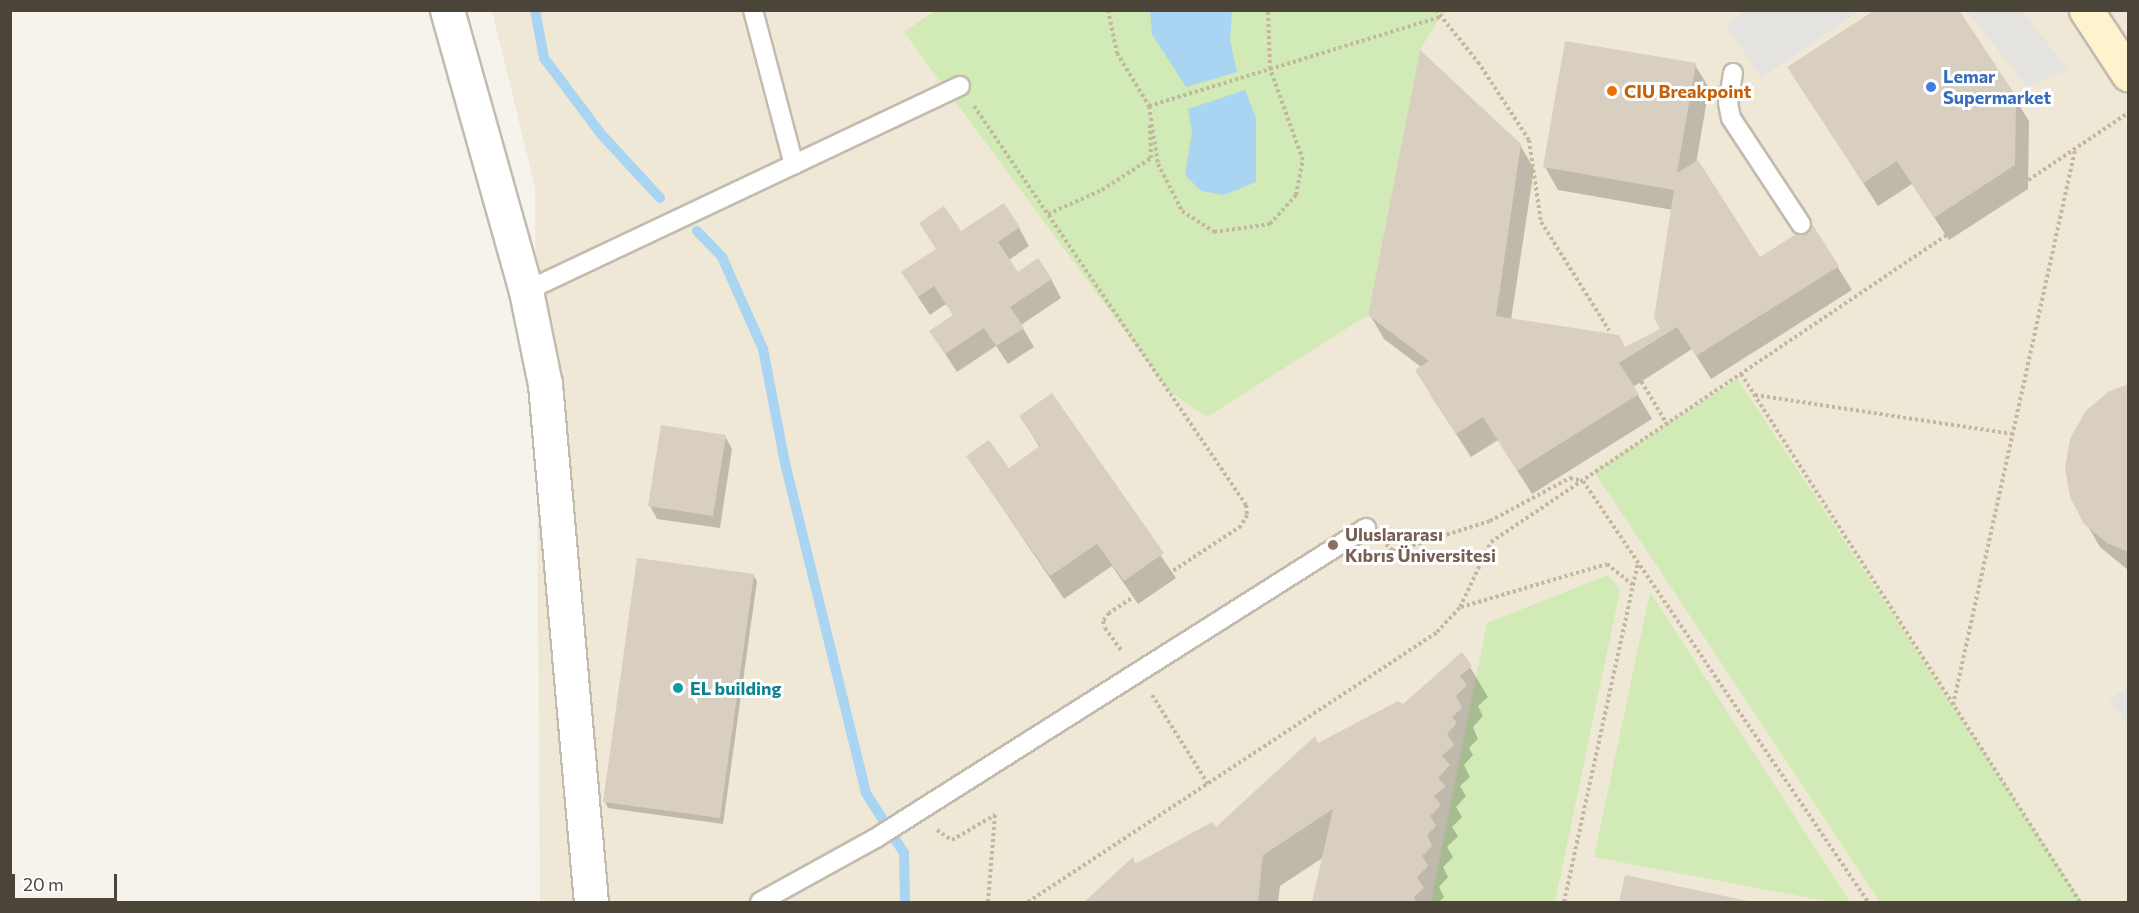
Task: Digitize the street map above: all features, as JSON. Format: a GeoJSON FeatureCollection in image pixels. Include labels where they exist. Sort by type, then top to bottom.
{"type":"FeatureCollection","features":[{"type":"Feature","properties":{"kind":"main road"},"geometry":{"type":"LineString","coordinates":[[2086,10],[2128,74]]}},
{"type":"Feature","properties":{"kind":"street"},"geometry":{"type":"LineString","coordinates":[[447,10],[526,291],[545,384],[591,903]]}},
{"type":"Feature","properties":{"kind":"lane"},"geometry":{"type":"LineString","coordinates":[[753,10],[794,165]]}},
{"type":"Feature","properties":{"kind":"lane"},"geometry":{"type":"LineString","coordinates":[[1733,73],[1728,103],[1731,118],[1801,224]]}},
{"type":"Feature","properties":{"kind":"lane"},"geometry":{"type":"LineString","coordinates":[[526,291],[960,86]]}},
{"type":"Feature","properties":{"kind":"lane"},"geometry":{"type":"LineString","coordinates":[[760,903],[876,838],[1366,528]]}},
{"type":"Feature","properties":{"kind":"path"},"geometry":{"type":"LineString","coordinates":[[1108,10],[1117,53],[1149,106],[1158,164],[1182,211],[1214,232],[1270,224],[1296,195],[1303,160],[1270,69],[1268,10]]}},
{"type":"Feature","properties":{"kind":"path"},"geometry":{"type":"LineString","coordinates":[[1436,10],[1478,62],[1529,140],[1541,222],[1609,330]]}},
{"type":"Feature","properties":{"kind":"path"},"geometry":{"type":"LineString","coordinates":[[1149,106],[1440,17]]}},
{"type":"Feature","properties":{"kind":"path"},"geometry":{"type":"LineString","coordinates":[[960,86],[1246,505],[1247,515],[1241,526],[1103,621],[1208,784]]}},
{"type":"Feature","properties":{"kind":"path"},"geometry":{"type":"LineString","coordinates":[[1048,214],[1102,190],[1151,158],[1149,106]]}},
{"type":"Feature","properties":{"kind":"path"},"geometry":{"type":"LineString","coordinates":[[1028,903],[1437,632],[1460,607],[1491,542],[2128,113]]}},
{"type":"Feature","properties":{"kind":"path"},"geometry":{"type":"LineString","coordinates":[[1953,707],[2075,149]]}},
{"type":"Feature","properties":{"kind":"path"},"geometry":{"type":"LineString","coordinates":[[1629,361],[1667,424]]}},
{"type":"Feature","properties":{"kind":"path"},"geometry":{"type":"LineString","coordinates":[[1740,374],[2080,903]]}},
{"type":"Feature","properties":{"kind":"path"},"geometry":{"type":"LineString","coordinates":[[1754,394],[2013,434]]}},
{"type":"Feature","properties":{"kind":"path"},"geometry":{"type":"LineString","coordinates":[[1366,528],[1375,527],[1392,551],[1490,521],[1570,478],[1583,481],[1868,903]]}},
{"type":"Feature","properties":{"kind":"path"},"geometry":{"type":"LineString","coordinates":[[1564,903],[1638,562]]}},
{"type":"Feature","properties":{"kind":"path"},"geometry":{"type":"LineString","coordinates":[[1460,607],[1607,564],[1633,585]]}},
{"type":"Feature","properties":{"kind":"path"},"geometry":{"type":"LineString","coordinates":[[917,811],[948,841],[995,815],[988,903]]}},
{"type":"Feature","properties":{"kind":"shaded area","name":"Uluslararası Kıbrıs Üniversitesi"},"geometry":{"type":"Polygon","coordinates":[[[492,11],[2128,11],[2128,902],[540,902],[535,187],[492,11]]]}},
{"type":"Feature","properties":{"kind":"shaded area"},"geometry":{"type":"Polygon","coordinates":[[[1746,11],[1859,11],[1761,78],[1725,24],[1746,11]]]}},
{"type":"Feature","properties":{"kind":"shaded area"},"geometry":{"type":"Polygon","coordinates":[[[1967,11],[2022,11],[2068,70],[2027,87],[1967,11]]]}},
{"type":"Feature","properties":{"kind":"shaded area"},"geometry":{"type":"Polygon","coordinates":[[[2128,686],[2128,727],[2109,700],[2128,686]]]}},
{"type":"Feature","properties":{"kind":"green space"},"geometry":{"type":"Polygon","coordinates":[[[936,10],[1449,11],[1440,17],[1420,50],[1368,315],[1207,417],[1169,391],[904,32],[936,10]]]}},
{"type":"Feature","properties":{"kind":"green space"},"geometry":{"type":"Polygon","coordinates":[[[1737,379],[2082,902],[1880,902],[1594,471],[1737,379]]]}},
{"type":"Feature","properties":{"kind":"green space"},"geometry":{"type":"Polygon","coordinates":[[[1608,575],[1620,590],[1555,902],[1431,902],[1487,623],[1608,575]]]}},
{"type":"Feature","properties":{"kind":"green space"},"geometry":{"type":"Polygon","coordinates":[[[1650,592],[1850,902],[1830,902],[1594,857],[1650,592]]]}},
{"type":"Feature","properties":{"kind":"water"},"geometry":{"type":"Polygon","coordinates":[[[1150,11],[1232,11],[1230,40],[1237,72],[1186,87],[1152,34],[1150,11]]]}},
{"type":"Feature","properties":{"kind":"water"},"geometry":{"type":"Polygon","coordinates":[[[1245,90],[1256,118],[1256,182],[1224,195],[1201,191],[1185,175],[1192,132],[1188,109],[1245,90]]]}},
{"type":"Feature","properties":{"kind":"building"},"geometry":{"type":"Polygon","coordinates":[[[1875,10],[1959,10],[2016,96],[2015,165],[1934,218],[1897,161],[1863,183],[1787,67],[1875,10]]]}},
{"type":"Feature","properties":{"kind":"building"},"geometry":{"type":"Polygon","coordinates":[[[1565,41],[1696,63],[1677,173],[1698,160],[1760,257],[1812,224],[1839,266],[1696,356],[1677,327],[1619,363],[1639,394],[1517,471],[1483,417],[1456,434],[1415,370],[1429,361],[1368,315],[1420,50],[1521,144],[1496,316],[1619,335],[1625,347],[1660,329],[1654,318],[1674,190],[1543,167],[1565,41]]]}},
{"type":"Feature","properties":{"kind":"building"},"geometry":{"type":"Polygon","coordinates":[[[1004,203],[1020,227],[998,242],[1018,272],[1038,258],[1052,279],[1010,307],[1024,328],[996,346],[984,328],[945,354],[929,331],[953,315],[934,286],[918,297],[901,272],[936,249],[919,223],[944,206],[961,231],[1004,203]]]}},
{"type":"Feature","properties":{"kind":"building"},"geometry":{"type":"Polygon","coordinates":[[[2128,384],[2128,552],[2107,543],[2084,524],[2070,497],[2065,468],[2070,439],[2085,412],[2108,392],[2128,384]]]}},
{"type":"Feature","properties":{"kind":"building"},"geometry":{"type":"Polygon","coordinates":[[[1052,393],[1164,553],[1124,581],[1097,544],[1050,576],[966,456],[989,440],[1009,468],[1040,446],[1019,416],[1052,393]]]}},
{"type":"Feature","properties":{"kind":"building"},"geometry":{"type":"Polygon","coordinates":[[[661,425],[726,435],[713,516],[648,506],[661,425]]]}},
{"type":"Feature","properties":{"kind":"building","name":"EL building"},"geometry":{"type":"Polygon","coordinates":[[[637,558],[754,574],[720,818],[603,802],[637,558]]]}},
{"type":"Feature","properties":{"kind":"building"},"geometry":{"type":"Polygon","coordinates":[[[1462,652],[1472,666],[1460,676],[1467,685],[1456,696],[1462,708],[1452,717],[1457,723],[1447,734],[1454,745],[1442,756],[1450,765],[1438,778],[1446,786],[1434,796],[1441,805],[1430,816],[1436,826],[1427,835],[1432,846],[1422,856],[1428,866],[1417,877],[1424,888],[1414,897],[1416,902],[1312,902],[1333,809],[1263,855],[1258,902],[1084,902],[1133,857],[1135,864],[1212,822],[1216,827],[1315,736],[1318,743],[1398,701],[1403,704],[1462,652]]]}},
{"type":"Feature","properties":{"kind":"building"},"geometry":{"type":"Polygon","coordinates":[[[1625,875],[1748,901],[1748,902],[1619,902],[1625,875]]]}},
{"type":"Feature","properties":{"kind":"waterway"},"geometry":{"type":"LineString","coordinates":[[535,10],[544,58],[601,134],[660,198]]}},
{"type":"Feature","properties":{"kind":"waterway"},"geometry":{"type":"LineString","coordinates":[[697,231],[722,257],[763,349],[785,463],[866,793],[904,853],[905,902]]}},
{"type":"Feature","properties":{"kind":"place","name":"Lemar Supermarket"},"geometry":{"type":"Point","coordinates":[1931,87]}},
{"type":"Feature","properties":{"kind":"place","name":"CIU Breakpoint"},"geometry":{"type":"Point","coordinates":[1612,91]}},
{"type":"Feature","properties":{"kind":"place","name":"Uluslararası Kıbrıs Üniversitesi"},"geometry":{"type":"Point","coordinates":[1333,545]}},
{"type":"Feature","properties":{"kind":"place","name":"EL building"},"geometry":{"type":"Point","coordinates":[678,688]}}]}
